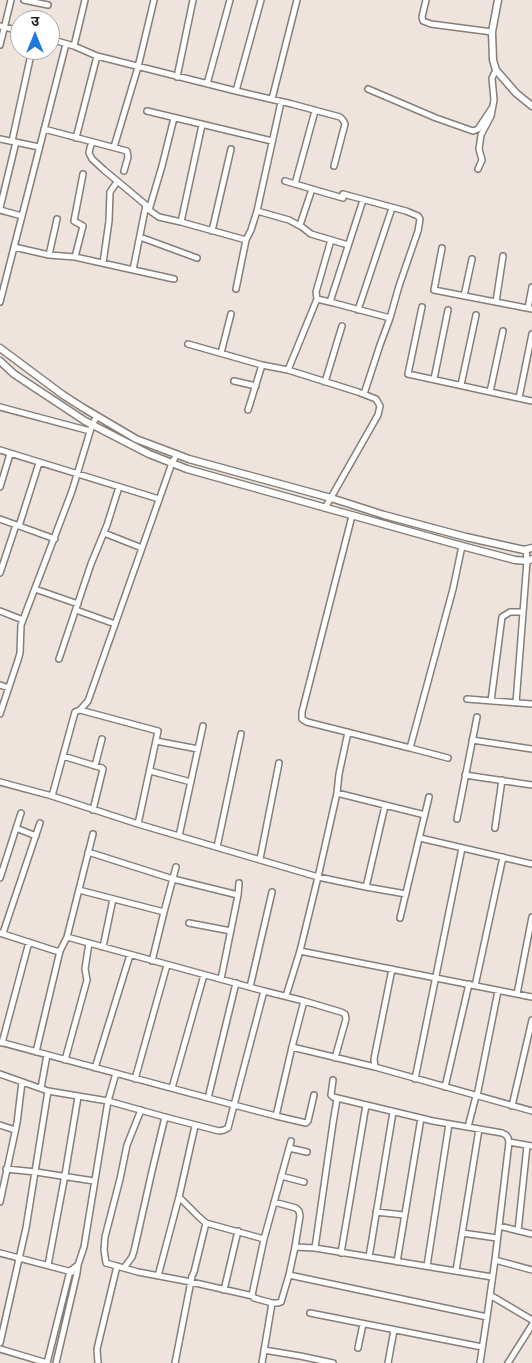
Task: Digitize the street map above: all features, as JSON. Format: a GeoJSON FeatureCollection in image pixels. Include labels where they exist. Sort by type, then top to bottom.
{"type":"FeatureCollection","features":[{"type":"Feature","properties":{"kind":"street"},"geometry":{"type":"LineString","coordinates":[[0,45],[2,27],[11,0]]}},
{"type":"Feature","properties":{"kind":"street"},"geometry":{"type":"LineString","coordinates":[[24,0],[48,5]]}},
{"type":"Feature","properties":{"kind":"street"},"geometry":{"type":"LineString","coordinates":[[74,46],[85,0]]}},
{"type":"Feature","properties":{"kind":"street"},"geometry":{"type":"LineString","coordinates":[[114,147],[138,67],[154,0]]}},
{"type":"Feature","properties":{"kind":"street"},"geometry":{"type":"LineString","coordinates":[[177,77],[193,0]]}},
{"type":"Feature","properties":{"kind":"street"},"geometry":{"type":"LineString","coordinates":[[207,84],[230,0]]}},
{"type":"Feature","properties":{"kind":"street"},"geometry":{"type":"LineString","coordinates":[[236,92],[261,0]]}},
{"type":"Feature","properties":{"kind":"street"},"geometry":{"type":"LineString","coordinates":[[272,100],[297,0]]}},
{"type":"Feature","properties":{"kind":"street"},"geometry":{"type":"LineString","coordinates":[[426,0],[422,21],[430,24],[492,32]]}},
{"type":"Feature","properties":{"kind":"street"},"geometry":{"type":"LineString","coordinates":[[498,0],[492,32],[496,70],[516,93],[532,106]]}},
{"type":"Feature","properties":{"kind":"street"},"geometry":{"type":"LineString","coordinates":[[60,42],[97,56],[138,67],[340,117],[345,124],[334,166]]}},
{"type":"Feature","properties":{"kind":"street"},"geometry":{"type":"LineString","coordinates":[[0,302],[66,44]]}},
{"type":"Feature","properties":{"kind":"street"},"geometry":{"type":"LineString","coordinates":[[76,138],[97,56]]}},
{"type":"Feature","properties":{"kind":"street"},"geometry":{"type":"LineString","coordinates":[[22,216],[0,209],[30,60]]}},
{"type":"Feature","properties":{"kind":"street"},"geometry":{"type":"LineString","coordinates":[[478,169],[482,160],[479,149],[481,135],[491,116],[494,100],[492,78],[496,70]]}},
{"type":"Feature","properties":{"kind":"street"},"geometry":{"type":"LineString","coordinates":[[368,89],[436,118],[474,131],[478,129],[492,108]]}},
{"type":"Feature","properties":{"kind":"street"},"geometry":{"type":"LineString","coordinates":[[236,289],[246,240],[257,211],[281,102]]}},
{"type":"Feature","properties":{"kind":"street"},"geometry":{"type":"LineString","coordinates":[[295,184],[315,111]]}},
{"type":"Feature","properties":{"kind":"street"},"geometry":{"type":"LineString","coordinates":[[147,112],[272,141]]}},
{"type":"Feature","properties":{"kind":"street"},"geometry":{"type":"LineString","coordinates":[[132,270],[174,118]]}},
{"type":"Feature","properties":{"kind":"street"},"geometry":{"type":"LineString","coordinates":[[181,222],[202,124]]}},
{"type":"Feature","properties":{"kind":"street"},"geometry":{"type":"LineString","coordinates":[[44,129],[127,151],[128,157],[124,171]]}},
{"type":"Feature","properties":{"kind":"street"},"geometry":{"type":"LineString","coordinates":[[0,138],[39,147]]}},
{"type":"Feature","properties":{"kind":"street"},"geometry":{"type":"LineString","coordinates":[[92,142],[90,148],[92,159],[159,217],[246,240]]}},
{"type":"Feature","properties":{"kind":"street"},"geometry":{"type":"LineString","coordinates":[[212,231],[232,149]]}},
{"type":"Feature","properties":{"kind":"street"},"geometry":{"type":"LineString","coordinates":[[75,257],[83,226],[74,222],[83,174]]}},
{"type":"Feature","properties":{"kind":"street"},"geometry":{"type":"LineString","coordinates":[[285,181],[343,198],[343,194],[418,216],[420,219],[390,318],[364,394]]}},
{"type":"Feature","properties":{"kind":"street"},"geometry":{"type":"LineString","coordinates":[[104,263],[110,192],[117,182]]}},
{"type":"Feature","properties":{"kind":"street"},"geometry":{"type":"LineString","coordinates":[[300,225],[312,188]]}},
{"type":"Feature","properties":{"kind":"street"},"geometry":{"type":"LineString","coordinates":[[330,302],[363,200]]}},
{"type":"Feature","properties":{"kind":"street"},"geometry":{"type":"LineString","coordinates":[[358,310],[392,208]]}},
{"type":"Feature","properties":{"kind":"street"},"geometry":{"type":"LineString","coordinates":[[257,211],[289,220],[300,225],[311,234],[348,245]]}},
{"type":"Feature","properties":{"kind":"street"},"geometry":{"type":"LineString","coordinates":[[49,254],[57,219]]}},
{"type":"Feature","properties":{"kind":"street"},"geometry":{"type":"LineString","coordinates":[[140,237],[197,258]]}},
{"type":"Feature","properties":{"kind":"street"},"geometry":{"type":"LineString","coordinates":[[288,370],[316,299],[316,292],[331,240]]}},
{"type":"Feature","properties":{"kind":"street"},"geometry":{"type":"LineString","coordinates":[[14,247],[75,257],[174,279]]}},
{"type":"Feature","properties":{"kind":"street"},"geometry":{"type":"LineString","coordinates":[[442,248],[434,290],[530,309],[532,287]]}},
{"type":"Feature","properties":{"kind":"street"},"geometry":{"type":"LineString","coordinates":[[496,302],[503,256]]}},
{"type":"Feature","properties":{"kind":"street"},"geometry":{"type":"LineString","coordinates":[[464,296],[472,259]]}},
{"type":"Feature","properties":{"kind":"street"},"geometry":{"type":"LineString","coordinates":[[316,299],[390,318]]}},
{"type":"Feature","properties":{"kind":"street"},"geometry":{"type":"LineString","coordinates":[[422,307],[408,374],[532,401]]}},
{"type":"Feature","properties":{"kind":"street"},"geometry":{"type":"LineString","coordinates":[[434,379],[448,310]]}},
{"type":"Feature","properties":{"kind":"street"},"geometry":{"type":"LineString","coordinates":[[221,353],[231,314]]}},
{"type":"Feature","properties":{"kind":"street"},"geometry":{"type":"LineString","coordinates":[[461,385],[476,315]]}},
{"type":"Feature","properties":{"kind":"street"},"geometry":{"type":"LineString","coordinates":[[325,382],[342,326]]}},
{"type":"Feature","properties":{"kind":"street"},"geometry":{"type":"LineString","coordinates":[[490,392],[502,331]]}},
{"type":"Feature","properties":{"kind":"street"},"geometry":{"type":"LineString","coordinates":[[519,398],[532,334]]}},
{"type":"Feature","properties":{"kind":"street"},"geometry":{"type":"LineString","coordinates":[[188,344],[262,365],[288,370],[376,399],[380,406],[378,415],[325,508]]}},
{"type":"Feature","properties":{"kind":"street"},"geometry":{"type":"LineString","coordinates":[[0,348],[63,395],[136,439],[189,459],[331,498],[384,515],[516,548],[529,549],[516,703]]}},
{"type":"Feature","properties":{"kind":"street"},"geometry":{"type":"LineString","coordinates":[[0,361],[14,374],[91,428],[187,469],[462,546],[515,560],[529,560]]}},
{"type":"Feature","properties":{"kind":"street"},"geometry":{"type":"LineString","coordinates":[[248,410],[262,365]]}},
{"type":"Feature","properties":{"kind":"street"},"geometry":{"type":"LineString","coordinates":[[234,381],[256,386]]}},
{"type":"Feature","properties":{"kind":"street"},"geometry":{"type":"LineString","coordinates":[[0,407],[91,428]]}},
{"type":"Feature","properties":{"kind":"street"},"geometry":{"type":"LineString","coordinates":[[0,714],[20,653],[20,636],[23,620],[55,539],[91,428],[97,416]]}},
{"type":"Feature","properties":{"kind":"street"},"geometry":{"type":"LineString","coordinates":[[0,450],[159,499]]}},
{"type":"Feature","properties":{"kind":"street"},"geometry":{"type":"LineString","coordinates":[[0,487],[10,454]]}},
{"type":"Feature","properties":{"kind":"street"},"geometry":{"type":"LineString","coordinates":[[52,796],[75,712],[80,710],[88,701],[159,499],[177,454]]}},
{"type":"Feature","properties":{"kind":"street"},"geometry":{"type":"LineString","coordinates":[[0,572],[39,463]]}},
{"type":"Feature","properties":{"kind":"street"},"geometry":{"type":"LineString","coordinates":[[59,659],[119,487]]}},
{"type":"Feature","properties":{"kind":"street"},"geometry":{"type":"LineString","coordinates":[[352,516],[302,719],[307,722],[448,758]]}},
{"type":"Feature","properties":{"kind":"street"},"geometry":{"type":"LineString","coordinates":[[0,519],[55,539]]}},
{"type":"Feature","properties":{"kind":"street"},"geometry":{"type":"LineString","coordinates":[[104,533],[142,548]]}},
{"type":"Feature","properties":{"kind":"street"},"geometry":{"type":"LineString","coordinates":[[410,748],[462,546]]}},
{"type":"Feature","properties":{"kind":"street"},"geometry":{"type":"LineString","coordinates":[[35,589],[78,604]]}},
{"type":"Feature","properties":{"kind":"street"},"geometry":{"type":"LineString","coordinates":[[76,610],[115,624]]}},
{"type":"Feature","properties":{"kind":"street"},"geometry":{"type":"LineString","coordinates":[[0,611],[23,620]]}},
{"type":"Feature","properties":{"kind":"street"},"geometry":{"type":"LineString","coordinates":[[491,701],[502,617],[510,612],[523,612]]}},
{"type":"Feature","properties":{"kind":"street"},"geometry":{"type":"LineString","coordinates":[[0,685],[9,688]]}},
{"type":"Feature","properties":{"kind":"street"},"geometry":{"type":"LineString","coordinates":[[467,699],[532,704]]}},
{"type":"Feature","properties":{"kind":"street"},"geometry":{"type":"LineString","coordinates":[[80,710],[158,731],[138,824]]}},
{"type":"Feature","properties":{"kind":"street"},"geometry":{"type":"LineString","coordinates":[[457,819],[477,717]]}},
{"type":"Feature","properties":{"kind":"street"},"geometry":{"type":"LineString","coordinates":[[179,836],[203,726]]}},
{"type":"Feature","properties":{"kind":"street"},"geometry":{"type":"LineString","coordinates":[[286,996],[300,951],[318,877],[337,793],[348,732]]}},
{"type":"Feature","properties":{"kind":"street"},"geometry":{"type":"LineString","coordinates":[[217,847],[241,734]]}},
{"type":"Feature","properties":{"kind":"street"},"geometry":{"type":"LineString","coordinates":[[95,766],[102,739]]}},
{"type":"Feature","properties":{"kind":"street"},"geometry":{"type":"LineString","coordinates":[[472,740],[532,749]]}},
{"type":"Feature","properties":{"kind":"street"},"geometry":{"type":"LineString","coordinates":[[156,741],[198,749]]}},
{"type":"Feature","properties":{"kind":"street"},"geometry":{"type":"LineString","coordinates":[[63,756],[102,768],[104,771],[94,810]]}},
{"type":"Feature","properties":{"kind":"street"},"geometry":{"type":"LineString","coordinates":[[260,859],[279,763]]}},
{"type":"Feature","properties":{"kind":"street"},"geometry":{"type":"LineString","coordinates":[[150,771],[191,782]]}},
{"type":"Feature","properties":{"kind":"street"},"geometry":{"type":"LineString","coordinates":[[465,775],[532,785]]}},
{"type":"Feature","properties":{"kind":"street"},"geometry":{"type":"LineString","coordinates":[[495,828],[502,780]]}},
{"type":"Feature","properties":{"kind":"street"},"geometry":{"type":"LineString","coordinates":[[0,782],[318,877],[406,894]]}},
{"type":"Feature","properties":{"kind":"street"},"geometry":{"type":"LineString","coordinates":[[337,793],[425,815]]}},
{"type":"Feature","properties":{"kind":"street"},"geometry":{"type":"LineString","coordinates":[[400,918],[429,797]]}},
{"type":"Feature","properties":{"kind":"street"},"geometry":{"type":"LineString","coordinates":[[366,887],[385,806]]}},
{"type":"Feature","properties":{"kind":"street"},"geometry":{"type":"LineString","coordinates":[[0,878],[21,813]]}},
{"type":"Feature","properties":{"kind":"street"},"geometry":{"type":"LineString","coordinates":[[40,823],[2,933],[60,951]]}},
{"type":"Feature","properties":{"kind":"street"},"geometry":{"type":"LineString","coordinates":[[16,828],[36,836]]}},
{"type":"Feature","properties":{"kind":"street"},"geometry":{"type":"LineString","coordinates":[[36,1052],[60,951],[67,937],[93,834]]}},
{"type":"Feature","properties":{"kind":"street"},"geometry":{"type":"LineString","coordinates":[[420,838],[532,864]]}},
{"type":"Feature","properties":{"kind":"street"},"geometry":{"type":"LineString","coordinates":[[415,1080],[462,848]]}},
{"type":"Feature","properties":{"kind":"street"},"geometry":{"type":"LineString","coordinates":[[88,852],[173,879],[238,895]]}},
{"type":"Feature","properties":{"kind":"street"},"geometry":{"type":"LineString","coordinates":[[476,986],[503,857]]}},
{"type":"Feature","properties":{"kind":"street"},"geometry":{"type":"LineString","coordinates":[[152,961],[176,867]]}},
{"type":"Feature","properties":{"kind":"street"},"geometry":{"type":"LineString","coordinates":[[221,979],[239,883]]}},
{"type":"Feature","properties":{"kind":"street"},"geometry":{"type":"LineString","coordinates":[[79,890],[164,912]]}},
{"type":"Feature","properties":{"kind":"street"},"geometry":{"type":"LineString","coordinates":[[250,987],[272,892]]}},
{"type":"Feature","properties":{"kind":"street"},"geometry":{"type":"LineString","coordinates":[[103,947],[113,899]]}},
{"type":"Feature","properties":{"kind":"street"},"geometry":{"type":"LineString","coordinates":[[517,994],[532,917]]}},
{"type":"Feature","properties":{"kind":"street"},"geometry":{"type":"LineString","coordinates":[[189,923],[231,932]]}},
{"type":"Feature","properties":{"kind":"street"},"geometry":{"type":"LineString","coordinates":[[67,937],[236,984],[304,1000],[341,1012],[346,1017],[346,1020],[335,1058]]}},
{"type":"Feature","properties":{"kind":"street"},"geometry":{"type":"LineString","coordinates":[[30,942],[1,1043],[306,1123],[308,1122],[314,1095]]}},
{"type":"Feature","properties":{"kind":"street"},"geometry":{"type":"LineString","coordinates":[[65,1060],[87,980],[85,969],[89,943]]}},
{"type":"Feature","properties":{"kind":"street"},"geometry":{"type":"LineString","coordinates":[[300,951],[532,997]]}},
{"type":"Feature","properties":{"kind":"street"},"geometry":{"type":"LineString","coordinates":[[95,1068],[130,955]]}},
{"type":"Feature","properties":{"kind":"street"},"geometry":{"type":"LineString","coordinates":[[135,1079],[167,965]]}},
{"type":"Feature","properties":{"kind":"street"},"geometry":{"type":"LineString","coordinates":[[375,1067],[374,1059],[392,969]]}},
{"type":"Feature","properties":{"kind":"street"},"geometry":{"type":"LineString","coordinates":[[172,1088],[204,975]]}},
{"type":"Feature","properties":{"kind":"street"},"geometry":{"type":"LineString","coordinates":[[208,1098],[236,984]]}},
{"type":"Feature","properties":{"kind":"street"},"geometry":{"type":"LineString","coordinates":[[445,1088],[468,984]]}},
{"type":"Feature","properties":{"kind":"street"},"geometry":{"type":"LineString","coordinates":[[468,1127],[477,1096],[498,990]]}},
{"type":"Feature","properties":{"kind":"street"},"geometry":{"type":"LineString","coordinates":[[0,1074],[48,1091],[108,1101],[195,1126],[219,1131],[224,1130],[228,1128],[264,991]]}},
{"type":"Feature","properties":{"kind":"street"},"geometry":{"type":"LineString","coordinates":[[276,1116],[304,1000]]}},
{"type":"Feature","properties":{"kind":"street"},"geometry":{"type":"LineString","coordinates":[[512,1106],[532,1020]]}},
{"type":"Feature","properties":{"kind":"street"},"geometry":{"type":"LineString","coordinates":[[292,1047],[375,1067],[415,1080],[532,1111]]}},
{"type":"Feature","properties":{"kind":"street"},"geometry":{"type":"LineString","coordinates":[[41,1088],[47,1055]]}},
{"type":"Feature","properties":{"kind":"street"},"geometry":{"type":"LineString","coordinates":[[56,1363],[78,1265],[84,1247],[108,1101],[116,1073]]}},
{"type":"Feature","properties":{"kind":"street"},"geometry":{"type":"LineString","coordinates":[[333,1080],[331,1095],[337,1099],[506,1135],[509,1142],[480,1363]]}},
{"type":"Feature","properties":{"kind":"street"},"geometry":{"type":"LineString","coordinates":[[0,1202],[15,1130],[22,1082]]}},
{"type":"Feature","properties":{"kind":"street"},"geometry":{"type":"LineString","coordinates":[[0,1343],[20,1258],[36,1172],[48,1091]]}},
{"type":"Feature","properties":{"kind":"street"},"geometry":{"type":"LineString","coordinates":[[48,1265],[78,1097]]}},
{"type":"Feature","properties":{"kind":"street"},"geometry":{"type":"LineString","coordinates":[[315,1248],[337,1099]]}},
{"type":"Feature","properties":{"kind":"street"},"geometry":{"type":"LineString","coordinates":[[341,1253],[366,1105]]}},
{"type":"Feature","properties":{"kind":"street"},"geometry":{"type":"LineString","coordinates":[[141,1110],[127,1145],[105,1237],[106,1263],[138,1272],[253,1296],[272,1303],[281,1302],[295,1248],[300,1216],[296,1208],[274,1202]]}},
{"type":"Feature","properties":{"kind":"street"},"geometry":{"type":"LineString","coordinates":[[369,1257],[393,1112]]}},
{"type":"Feature","properties":{"kind":"street"},"geometry":{"type":"LineString","coordinates":[[124,1268],[132,1258],[134,1251],[165,1118]]}},
{"type":"Feature","properties":{"kind":"street"},"geometry":{"type":"LineString","coordinates":[[397,1262],[420,1118]]}},
{"type":"Feature","properties":{"kind":"street"},"geometry":{"type":"LineString","coordinates":[[426,1266],[449,1124]]}},
{"type":"Feature","properties":{"kind":"street"},"geometry":{"type":"LineString","coordinates":[[0,1125],[15,1130]]}},
{"type":"Feature","properties":{"kind":"street"},"geometry":{"type":"LineString","coordinates":[[158,1276],[195,1126]]}},
{"type":"Feature","properties":{"kind":"street"},"geometry":{"type":"LineString","coordinates":[[456,1271],[478,1129]]}},
{"type":"Feature","properties":{"kind":"street"},"geometry":{"type":"LineString","coordinates":[[253,1296],[264,1238],[291,1142]]}},
{"type":"Feature","properties":{"kind":"street"},"geometry":{"type":"LineString","coordinates":[[509,1142],[530,1146],[518,1231]]}},
{"type":"Feature","properties":{"kind":"street"},"geometry":{"type":"LineString","coordinates":[[289,1148],[307,1152]]}},
{"type":"Feature","properties":{"kind":"street"},"geometry":{"type":"LineString","coordinates":[[6,1169],[94,1181]]}},
{"type":"Feature","properties":{"kind":"street"},"geometry":{"type":"LineString","coordinates":[[281,1176],[304,1182]]}},
{"type":"Feature","properties":{"kind":"street"},"geometry":{"type":"LineString","coordinates":[[179,1197],[206,1223],[264,1238]]}},
{"type":"Feature","properties":{"kind":"street"},"geometry":{"type":"LineString","coordinates":[[376,1212],[404,1215]]}},
{"type":"Feature","properties":{"kind":"street"},"geometry":{"type":"LineString","coordinates":[[175,1363],[191,1282],[206,1223]]}},
{"type":"Feature","properties":{"kind":"street"},"geometry":{"type":"LineString","coordinates":[[499,1226],[532,1234]]}},
{"type":"Feature","properties":{"kind":"street"},"geometry":{"type":"LineString","coordinates":[[224,1290],[238,1231]]}},
{"type":"Feature","properties":{"kind":"street"},"geometry":{"type":"LineString","coordinates":[[462,1234],[497,1238]]}},
{"type":"Feature","properties":{"kind":"street"},"geometry":{"type":"LineString","coordinates":[[295,1248],[315,1248],[492,1277]]}},
{"type":"Feature","properties":{"kind":"street"},"geometry":{"type":"LineString","coordinates":[[0,1253],[77,1273]]}},
{"type":"Feature","properties":{"kind":"street"},"geometry":{"type":"LineString","coordinates":[[495,1260],[532,1270]]}},
{"type":"Feature","properties":{"kind":"street"},"geometry":{"type":"LineString","coordinates":[[0,1349],[47,1363],[70,1271],[78,1265]]}},
{"type":"Feature","properties":{"kind":"street"},"geometry":{"type":"LineString","coordinates":[[98,1363],[97,1349],[117,1266]]}},
{"type":"Feature","properties":{"kind":"street"},"geometry":{"type":"LineString","coordinates":[[289,1275],[487,1317]]}},
{"type":"Feature","properties":{"kind":"street"},"geometry":{"type":"LineString","coordinates":[[490,1295],[532,1320]]}},
{"type":"Feature","properties":{"kind":"street"},"geometry":{"type":"LineString","coordinates":[[262,1363],[272,1303]]}},
{"type":"Feature","properties":{"kind":"street"},"geometry":{"type":"LineString","coordinates":[[310,1314],[482,1347]]}},
{"type":"Feature","properties":{"kind":"street"},"geometry":{"type":"LineString","coordinates":[[358,1348],[363,1324]]}},
{"type":"Feature","properties":{"kind":"street"},"geometry":{"type":"LineString","coordinates":[[508,1363],[532,1325]]}},
{"type":"Feature","properties":{"kind":"street"},"geometry":{"type":"LineString","coordinates":[[388,1363],[394,1330]]}},
{"type":"Feature","properties":{"kind":"street"},"geometry":{"type":"LineString","coordinates":[[264,1350],[333,1363]]}}]}
